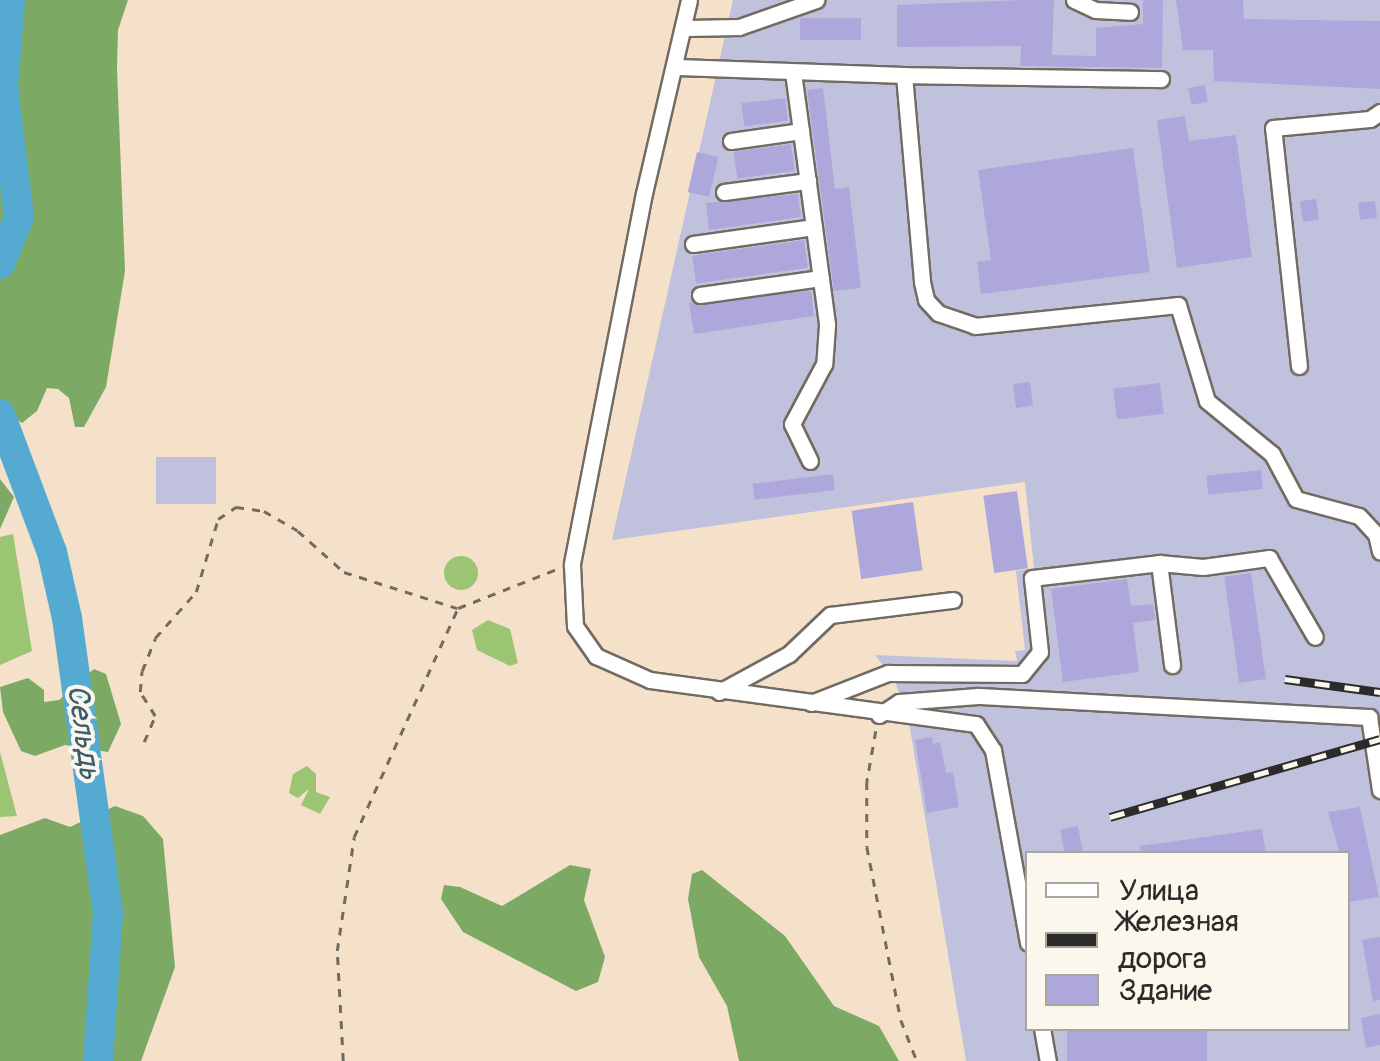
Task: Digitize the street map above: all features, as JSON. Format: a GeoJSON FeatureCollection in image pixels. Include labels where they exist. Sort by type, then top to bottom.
{"type":"FeatureCollection","features":[{"type":"Feature","properties":{"kind":"street"},"geometry":{"type":"LineString","coordinates":[[689,0],[678,67],[644,193],[572,565],[575,626],[596,656],[650,680],[880,715],[976,724],[994,750],[1025,926]]}},
{"type":"Feature","properties":{"kind":"street"},"geometry":{"type":"LineString","coordinates":[[686,28],[738,26],[816,0]]}},
{"type":"Feature","properties":{"kind":"street"},"geometry":{"type":"LineString","coordinates":[[1074,0],[1095,10],[1130,12]]}},
{"type":"Feature","properties":{"kind":"street"},"geometry":{"type":"LineString","coordinates":[[678,67],[1161,78]]}},
{"type":"Feature","properties":{"kind":"street"},"geometry":{"type":"LineString","coordinates":[[793,72],[828,325],[824,364],[792,424],[810,461]]}},
{"type":"Feature","properties":{"kind":"street"},"geometry":{"type":"LineString","coordinates":[[904,75],[922,282],[926,300],[938,313],[974,326],[1178,304],[1206,401],[1272,454],[1296,499],[1360,516],[1376,534],[1380,552]]}},
{"type":"Feature","properties":{"kind":"street"},"geometry":{"type":"LineString","coordinates":[[1299,366],[1272,128],[1370,119],[1380,112]]}},
{"type":"Feature","properties":{"kind":"street"},"geometry":{"type":"LineString","coordinates":[[731,141],[801,131]]}},
{"type":"Feature","properties":{"kind":"street"},"geometry":{"type":"LineString","coordinates":[[724,192],[808,181]]}},
{"type":"Feature","properties":{"kind":"street"},"geometry":{"type":"LineString","coordinates":[[693,244],[814,227]]}},
{"type":"Feature","properties":{"kind":"street"},"geometry":{"type":"LineString","coordinates":[[700,295],[821,278]]}},
{"type":"Feature","properties":{"kind":"street"},"geometry":{"type":"LineString","coordinates":[[808,704],[888,672],[1022,674],[1040,652],[1032,578],[1159,563],[1202,568],[1269,558],[1315,637]]}},
{"type":"Feature","properties":{"kind":"street"},"geometry":{"type":"LineString","coordinates":[[1159,563],[1172,664]]}},
{"type":"Feature","properties":{"kind":"street"},"geometry":{"type":"LineString","coordinates":[[720,692],[789,654],[830,615],[954,600]]}},
{"type":"Feature","properties":{"kind":"street"},"geometry":{"type":"LineString","coordinates":[[880,715],[899,702],[978,696],[1369,718],[1380,790]]}},
{"type":"Feature","properties":{"kind":"street"},"geometry":{"type":"LineString","coordinates":[[1043,1031],[1048,1061]]}},
{"type":"Feature","properties":{"kind":"path"},"geometry":{"type":"LineString","coordinates":[[144,742],[155,716],[140,692],[142,670],[155,638],[196,592],[218,519],[236,507],[264,511],[298,531],[344,572],[458,608],[572,565]]}},
{"type":"Feature","properties":{"kind":"path"},"geometry":{"type":"LineString","coordinates":[[343,1061],[337,951],[354,837],[458,608]]}},
{"type":"Feature","properties":{"kind":"path"},"geometry":{"type":"LineString","coordinates":[[880,715],[866,782],[867,847],[901,1020],[917,1061]]}},
{"type":"Feature","properties":{"kind":"shaded area"},"geometry":{"type":"Polygon","coordinates":[[[733,0],[1380,0],[1380,1061],[966,1061],[909,723],[895,681],[875,655],[1017,661],[1015,651],[1025,650],[1016,571],[1034,568],[1025,482],[612,540],[733,0]]]}},
{"type":"Feature","properties":{"kind":"shaded area"},"geometry":{"type":"Polygon","coordinates":[[[156,457],[216,457],[216,504],[156,504],[156,457]]]}},
{"type":"Feature","properties":{"kind":"green space"},"geometry":{"type":"Polygon","coordinates":[[[0,0],[128,0],[118,30],[117,69],[125,271],[106,387],[84,427],[75,427],[69,398],[58,389],[47,388],[37,411],[22,423],[0,408],[0,0]]]}},
{"type":"Feature","properties":{"kind":"green space"},"geometry":{"type":"Polygon","coordinates":[[[0,479],[14,497],[0,529],[0,479]]]}},
{"type":"Feature","properties":{"kind":"green space"},"geometry":{"type":"Polygon","coordinates":[[[13,534],[32,651],[0,665],[0,537],[13,534]]]}},
{"type":"Feature","properties":{"kind":"green space"},"geometry":{"type":"Polygon","coordinates":[[[461,556],[473,561],[478,573],[473,585],[461,590],[449,585],[444,573],[449,561],[461,556]]]}},
{"type":"Feature","properties":{"kind":"green space"},"geometry":{"type":"Polygon","coordinates":[[[488,620],[510,629],[518,663],[510,666],[477,650],[472,630],[488,620]]]}},
{"type":"Feature","properties":{"kind":"green space"},"geometry":{"type":"Polygon","coordinates":[[[94,669],[106,674],[121,724],[108,752],[65,745],[35,756],[21,751],[3,712],[0,687],[28,678],[44,690],[44,702],[59,700],[94,669]]]}},
{"type":"Feature","properties":{"kind":"green space"},"geometry":{"type":"Polygon","coordinates":[[[0,752],[17,816],[0,817],[0,752]]]}},
{"type":"Feature","properties":{"kind":"green space"},"geometry":{"type":"Polygon","coordinates":[[[307,766],[316,774],[316,792],[330,797],[320,814],[301,805],[309,789],[298,798],[289,793],[293,774],[307,766]]]}},
{"type":"Feature","properties":{"kind":"green space"},"geometry":{"type":"Polygon","coordinates":[[[115,806],[143,816],[163,839],[175,967],[141,1061],[0,1061],[0,835],[45,818],[70,827],[115,806]]]}},
{"type":"Feature","properties":{"kind":"green space"},"geometry":{"type":"Polygon","coordinates":[[[570,865],[591,869],[584,900],[605,957],[598,982],[576,991],[463,932],[441,899],[444,885],[460,887],[502,906],[570,865]]]}},
{"type":"Feature","properties":{"kind":"green space"},"geometry":{"type":"Polygon","coordinates":[[[702,870],[785,936],[834,1006],[879,1026],[899,1061],[739,1061],[727,1006],[699,957],[688,899],[692,874],[702,870]]]}},
{"type":"Feature","properties":{"kind":"building"},"geometry":{"type":"Polygon","coordinates":[[[1054,0],[1052,55],[1096,56],[1096,28],[1143,24],[1143,0],[1163,0],[1162,68],[1020,66],[1021,46],[897,47],[897,5],[1054,0]]]}},
{"type":"Feature","properties":{"kind":"building"},"geometry":{"type":"Polygon","coordinates":[[[1176,0],[1243,0],[1244,19],[1380,21],[1380,89],[1214,81],[1213,50],[1183,50],[1176,0]]]}},
{"type":"Feature","properties":{"kind":"building"},"geometry":{"type":"Polygon","coordinates":[[[800,18],[861,18],[861,40],[800,40],[800,18]]]}},
{"type":"Feature","properties":{"kind":"building"},"geometry":{"type":"Polygon","coordinates":[[[1205,85],[1208,102],[1191,105],[1188,88],[1205,85]]]}},
{"type":"Feature","properties":{"kind":"building"},"geometry":{"type":"Polygon","coordinates":[[[823,88],[835,189],[849,187],[861,288],[834,291],[807,90],[823,88]]]}},
{"type":"Feature","properties":{"kind":"building"},"geometry":{"type":"Polygon","coordinates":[[[785,98],[788,121],[744,126],[741,103],[785,98]]]}},
{"type":"Feature","properties":{"kind":"building"},"geometry":{"type":"Polygon","coordinates":[[[1185,116],[1189,141],[1236,135],[1252,257],[1177,268],[1157,120],[1185,116]]]}},
{"type":"Feature","properties":{"kind":"building"},"geometry":{"type":"Polygon","coordinates":[[[791,144],[795,171],[737,179],[734,152],[791,144]]]}},
{"type":"Feature","properties":{"kind":"building"},"geometry":{"type":"Polygon","coordinates":[[[1133,148],[1150,272],[981,294],[977,262],[991,260],[978,170],[1133,148]]]}},
{"type":"Feature","properties":{"kind":"building"},"geometry":{"type":"Polygon","coordinates":[[[697,152],[718,157],[709,197],[688,192],[697,152]]]}},
{"type":"Feature","properties":{"kind":"building"},"geometry":{"type":"Polygon","coordinates":[[[798,194],[801,217],[709,230],[706,203],[798,194]]]}},
{"type":"Feature","properties":{"kind":"building"},"geometry":{"type":"Polygon","coordinates":[[[1316,199],[1319,220],[1303,222],[1300,201],[1316,199]]]}},
{"type":"Feature","properties":{"kind":"building"},"geometry":{"type":"Polygon","coordinates":[[[1375,201],[1377,218],[1360,220],[1358,203],[1375,201]]]}},
{"type":"Feature","properties":{"kind":"building"},"geometry":{"type":"Polygon","coordinates":[[[804,240],[808,268],[696,283],[692,256],[804,240]]]}},
{"type":"Feature","properties":{"kind":"building"},"geometry":{"type":"Polygon","coordinates":[[[811,291],[814,316],[694,334],[689,303],[811,291]]]}},
{"type":"Feature","properties":{"kind":"building"},"geometry":{"type":"Polygon","coordinates":[[[1030,382],[1033,406],[1016,408],[1013,384],[1030,382]]]}},
{"type":"Feature","properties":{"kind":"building"},"geometry":{"type":"Polygon","coordinates":[[[1160,383],[1164,414],[1117,419],[1113,389],[1160,383]]]}},
{"type":"Feature","properties":{"kind":"building"},"geometry":{"type":"Polygon","coordinates":[[[1261,470],[1263,489],[1208,495],[1206,476],[1261,470]]]}},
{"type":"Feature","properties":{"kind":"building"},"geometry":{"type":"Polygon","coordinates":[[[833,474],[835,490],[755,500],[753,484],[833,474]]]}},
{"type":"Feature","properties":{"kind":"building"},"geometry":{"type":"Polygon","coordinates":[[[1017,491],[1028,568],[994,573],[983,496],[1017,491]]]}},
{"type":"Feature","properties":{"kind":"building"},"geometry":{"type":"Polygon","coordinates":[[[913,502],[923,570],[861,579],[852,511],[913,502]]]}},
{"type":"Feature","properties":{"kind":"building"},"geometry":{"type":"Polygon","coordinates":[[[1251,573],[1266,679],[1239,683],[1224,577],[1251,573]]]}},
{"type":"Feature","properties":{"kind":"building"},"geometry":{"type":"Polygon","coordinates":[[[1127,579],[1131,606],[1153,604],[1155,620],[1133,623],[1139,672],[1063,682],[1051,589],[1127,579]]]}},
{"type":"Feature","properties":{"kind":"building"},"geometry":{"type":"Polygon","coordinates":[[[932,737],[933,744],[940,742],[946,773],[953,772],[959,807],[927,813],[915,740],[932,737]]]}},
{"type":"Feature","properties":{"kind":"building"},"geometry":{"type":"Polygon","coordinates":[[[1360,807],[1379,897],[1350,902],[1350,851],[1339,851],[1328,812],[1360,807]]]}},
{"type":"Feature","properties":{"kind":"building"},"geometry":{"type":"Polygon","coordinates":[[[1078,826],[1082,851],[1064,851],[1060,829],[1078,826]]]}},
{"type":"Feature","properties":{"kind":"building"},"geometry":{"type":"Polygon","coordinates":[[[1262,829],[1266,851],[1141,851],[1140,846],[1262,829]]]}},
{"type":"Feature","properties":{"kind":"building"},"geometry":{"type":"Polygon","coordinates":[[[1380,937],[1380,1000],[1373,1001],[1362,940],[1380,937]]]}},
{"type":"Feature","properties":{"kind":"building"},"geometry":{"type":"Polygon","coordinates":[[[1380,1014],[1380,1045],[1366,1048],[1361,1018],[1380,1014]]]}},
{"type":"Feature","properties":{"kind":"building"},"geometry":{"type":"Polygon","coordinates":[[[1067,1031],[1207,1031],[1207,1061],[1067,1061],[1067,1031]]]}},
{"type":"Feature","properties":{"kind":"waterway","name":"Сельдь"},"geometry":{"type":"LineString","coordinates":[[0,264],[19,217],[3,86],[10,0]]}},
{"type":"Feature","properties":{"kind":"waterway","name":"Сельдь"},"geometry":{"type":"LineString","coordinates":[[0,414],[52,552],[67,618],[108,914],[98,1061]]}},
{"type":"Feature","properties":{"kind":"railway"},"geometry":{"type":"LineString","coordinates":[[1285,679],[1380,692]]}},
{"type":"Feature","properties":{"kind":"railway"},"geometry":{"type":"LineString","coordinates":[[1110,817],[1380,739]]}}]}
